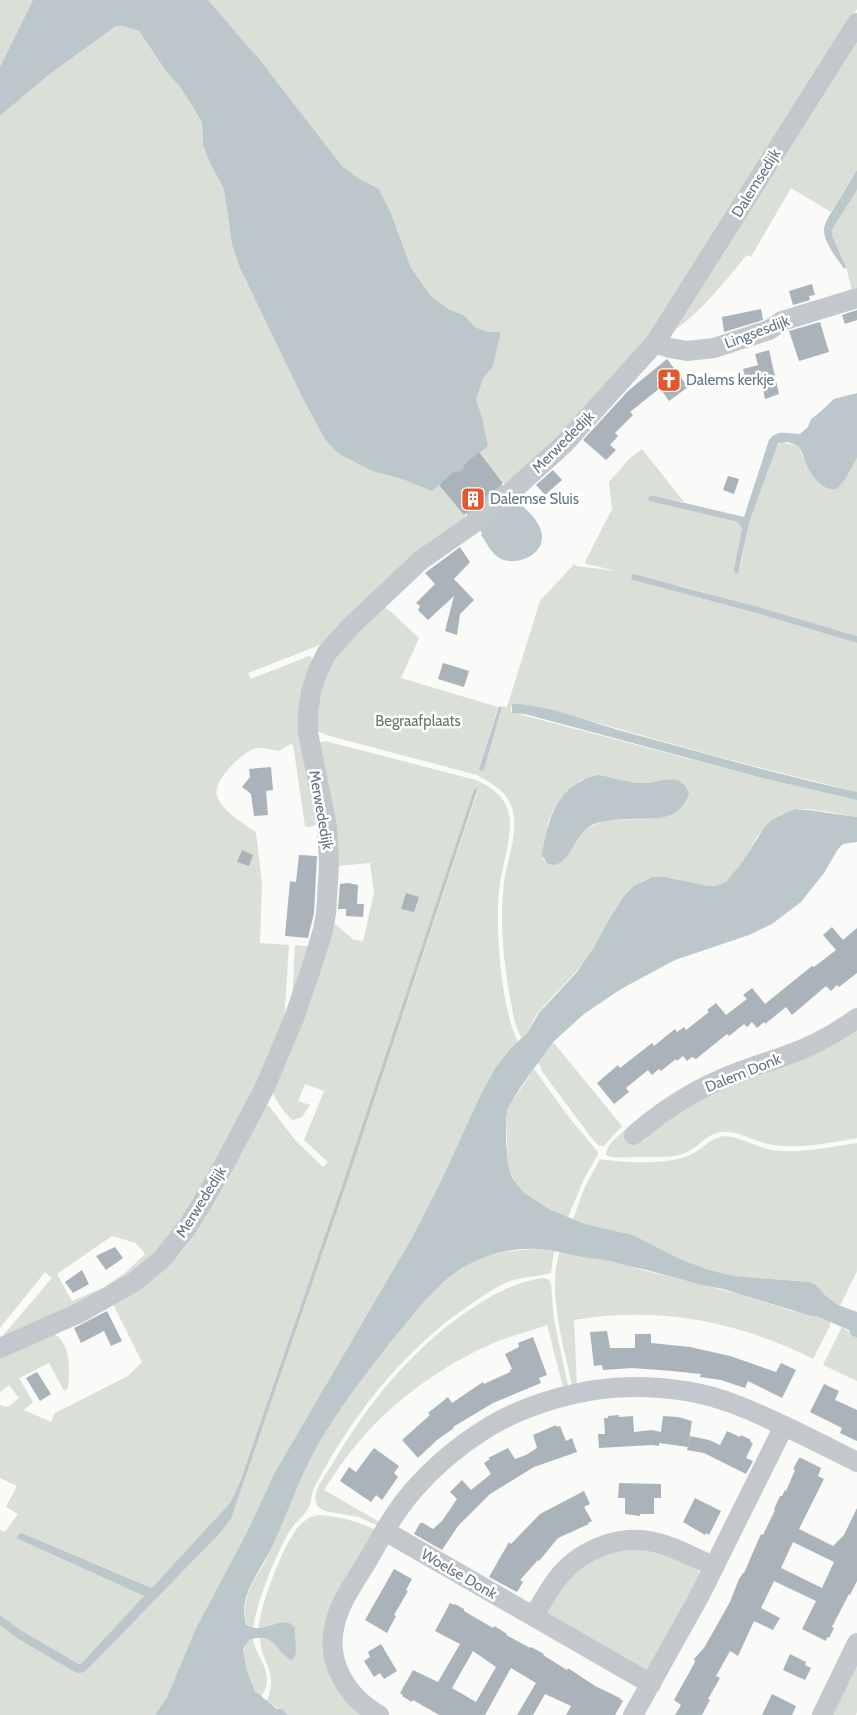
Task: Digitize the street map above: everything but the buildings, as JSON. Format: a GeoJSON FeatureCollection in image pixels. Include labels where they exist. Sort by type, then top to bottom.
{"type":"FeatureCollection","features":[{"type":"Feature","properties":{"kind":"street","name":"Dalemsedijk"},"geometry":{"type":"LineString","coordinates":[[655,343],[857,23]]}},
{"type":"Feature","properties":{"kind":"street","name":"Lingsesdijk"},"geometry":{"type":"LineString","coordinates":[[655,343],[687,351],[714,348],[769,330],[782,321],[857,298]]}},
{"type":"Feature","properties":{"kind":"street","name":"Merwededijk"},"geometry":{"type":"LineString","coordinates":[[0,1348],[80,1312],[134,1282],[162,1260],[188,1226],[224,1165],[281,1052],[323,930],[328,890],[329,848],[327,826],[308,733],[309,701],[315,678],[326,654],[351,626],[421,560],[470,526],[564,444],[655,343]]}},
{"type":"Feature","properties":{"kind":"street","name":"Dalem Donk"},"geometry":{"type":"LineString","coordinates":[[634,1135],[660,1115],[698,1091],[738,1072],[817,1043],[857,1018]]}},
{"type":"Feature","properties":{"kind":"street"},"geometry":{"type":"LineString","coordinates":[[379,1715],[355,1698],[341,1678],[334,1656],[334,1624],[342,1604],[385,1531],[410,1494],[452,1452],[493,1424],[538,1405],[572,1394],[632,1387],[686,1392],[733,1404],[784,1426],[857,1462]]}},
{"type":"Feature","properties":{"kind":"street"},"geometry":{"type":"LineString","coordinates":[[634,1715],[714,1566],[784,1426]]}},
{"type":"Feature","properties":{"kind":"street","name":"Woelse Donk"},"geometry":{"type":"LineString","coordinates":[[385,1531],[651,1684]]}},
{"type":"Feature","properties":{"kind":"street"},"geometry":{"type":"LineString","coordinates":[[534,1616],[566,1569],[585,1554],[602,1545],[629,1540],[655,1542],[714,1566]]}},
{"type":"Feature","properties":{"kind":"street"},"geometry":{"type":"LineString","coordinates":[[822,1715],[857,1643]]}},
{"type":"Feature","properties":{"kind":"green space"},"geometry":{"type":"Polygon","coordinates":[[[0,0],[33,0],[0,67],[0,0]]]}},
{"type":"Feature","properties":{"kind":"green space"},"geometry":{"type":"Polygon","coordinates":[[[208,0],[857,0],[857,9],[663,317],[639,350],[607,387],[507,487],[479,452],[488,446],[476,399],[483,379],[493,366],[501,332],[486,332],[475,327],[464,315],[450,310],[431,296],[411,268],[391,213],[379,189],[358,178],[342,166],[260,60],[208,0]]]}},
{"type":"Feature","properties":{"kind":"green space"},"geometry":{"type":"Polygon","coordinates":[[[116,26],[139,31],[166,71],[181,88],[202,122],[203,145],[224,189],[232,245],[240,268],[302,397],[326,441],[372,471],[432,490],[439,485],[467,518],[325,643],[248,673],[251,679],[309,656],[314,659],[317,824],[311,827],[305,826],[293,744],[279,751],[256,748],[243,755],[223,775],[217,790],[217,796],[223,806],[233,816],[256,832],[262,884],[260,943],[289,945],[284,1024],[233,1137],[162,1251],[109,1291],[106,1286],[126,1272],[145,1254],[136,1243],[112,1236],[57,1274],[72,1301],[100,1289],[103,1295],[0,1339],[52,1278],[45,1272],[0,1328],[0,116],[50,74],[116,26]]]}},
{"type":"Feature","properties":{"kind":"green space"},"geometry":{"type":"Polygon","coordinates":[[[857,29],[857,170],[831,212],[791,188],[751,257],[747,255],[700,309],[667,335],[857,29]]]}},
{"type":"Feature","properties":{"kind":"green space"},"geometry":{"type":"Polygon","coordinates":[[[857,190],[857,293],[853,294],[846,267],[832,235],[833,228],[857,190]]]}},
{"type":"Feature","properties":{"kind":"green space","name":"Begraafplaats"},"geometry":{"type":"Polygon","coordinates":[[[781,442],[798,446],[819,483],[837,489],[846,478],[857,458],[857,636],[681,586],[633,580],[756,613],[857,643],[857,792],[719,757],[559,712],[514,704],[511,707],[511,712],[766,779],[857,800],[857,817],[815,810],[793,810],[771,824],[757,837],[736,871],[727,881],[718,886],[708,887],[664,877],[653,877],[643,881],[626,895],[587,959],[538,1013],[522,1038],[517,1029],[513,1014],[505,968],[503,937],[503,891],[514,833],[514,816],[509,802],[498,788],[477,775],[317,731],[314,722],[328,663],[384,607],[390,611],[419,638],[401,678],[498,707],[479,769],[484,770],[500,713],[500,706],[507,707],[540,601],[574,564],[576,566],[617,571],[586,564],[585,562],[612,509],[609,482],[628,460],[642,449],[684,502],[651,495],[648,498],[649,501],[738,522],[742,529],[740,568],[750,520],[775,447],[781,442]],[[610,777],[581,780],[562,798],[548,822],[542,856],[544,861],[571,850],[580,835],[596,824],[607,821],[665,816],[675,812],[683,805],[689,794],[655,782],[625,782],[610,777]]]}},
{"type":"Feature","properties":{"kind":"green space"},"geometry":{"type":"Polygon","coordinates":[[[325,741],[476,780],[491,788],[503,800],[508,810],[510,828],[499,890],[499,946],[507,1010],[518,1042],[509,1050],[481,1094],[413,1236],[275,1472],[247,1532],[196,1628],[167,1697],[155,1715],[0,1715],[0,1625],[18,1639],[75,1672],[85,1672],[221,1532],[231,1519],[346,1185],[478,790],[478,788],[474,789],[343,1183],[240,1482],[230,1503],[153,1588],[22,1533],[18,1534],[18,1539],[144,1596],[84,1662],[79,1664],[19,1629],[0,1615],[0,1530],[5,1532],[18,1514],[6,1507],[17,1486],[0,1478],[0,1404],[8,1407],[19,1398],[9,1385],[0,1392],[0,1355],[52,1333],[63,1342],[69,1365],[68,1388],[64,1391],[49,1363],[19,1378],[33,1402],[24,1410],[51,1422],[55,1413],[128,1376],[142,1362],[111,1300],[132,1289],[266,1104],[295,1140],[323,1167],[328,1162],[304,1140],[324,1091],[305,1084],[298,1101],[310,1105],[302,1117],[293,1120],[286,1114],[272,1090],[335,924],[354,940],[363,941],[374,893],[370,863],[337,866],[318,743],[325,741]]]}},
{"type":"Feature","properties":{"kind":"green space"},"geometry":{"type":"Polygon","coordinates":[[[295,945],[313,947],[292,1003],[295,945]]]}},
{"type":"Feature","properties":{"kind":"green space"},"geometry":{"type":"Polygon","coordinates":[[[857,1025],[857,1138],[815,1145],[784,1146],[767,1144],[734,1133],[721,1132],[709,1137],[689,1151],[676,1156],[621,1158],[606,1155],[610,1144],[625,1130],[637,1145],[646,1139],[646,1132],[682,1107],[857,1025]]]}},
{"type":"Feature","properties":{"kind":"green space"},"geometry":{"type":"Polygon","coordinates":[[[553,1042],[622,1126],[604,1146],[598,1145],[590,1136],[541,1070],[538,1062],[553,1042]]]}},
{"type":"Feature","properties":{"kind":"green space"},"geometry":{"type":"Polygon","coordinates":[[[534,1069],[598,1154],[584,1179],[568,1217],[551,1210],[524,1193],[512,1178],[508,1164],[506,1118],[508,1108],[534,1069]]]}},
{"type":"Feature","properties":{"kind":"green space"},"geometry":{"type":"Polygon","coordinates":[[[724,1136],[736,1138],[766,1149],[783,1151],[815,1150],[857,1143],[857,1271],[840,1306],[809,1282],[734,1276],[709,1270],[680,1259],[633,1235],[585,1224],[573,1219],[584,1189],[600,1159],[658,1162],[681,1158],[690,1155],[714,1139],[724,1136]]]}},
{"type":"Feature","properties":{"kind":"green space"},"geometry":{"type":"Polygon","coordinates":[[[537,1249],[554,1251],[551,1273],[510,1281],[464,1309],[419,1346],[399,1366],[362,1410],[316,1484],[308,1509],[283,1542],[272,1566],[253,1628],[248,1625],[244,1615],[248,1595],[267,1558],[300,1480],[321,1438],[362,1379],[418,1309],[451,1276],[469,1264],[487,1256],[517,1250],[537,1249]]]}},
{"type":"Feature","properties":{"kind":"green space"},"geometry":{"type":"Polygon","coordinates":[[[560,1252],[614,1261],[627,1266],[743,1295],[782,1308],[816,1316],[830,1321],[830,1326],[813,1359],[756,1335],[696,1320],[636,1315],[574,1320],[577,1388],[573,1389],[558,1320],[556,1301],[556,1267],[560,1252]]]}},
{"type":"Feature","properties":{"kind":"green space"},"geometry":{"type":"Polygon","coordinates":[[[544,1278],[549,1280],[551,1284],[554,1320],[569,1390],[564,1391],[547,1325],[489,1345],[430,1378],[394,1406],[362,1438],[324,1490],[383,1524],[381,1527],[359,1517],[325,1511],[318,1507],[316,1496],[323,1479],[375,1400],[408,1362],[445,1328],[484,1301],[512,1286],[544,1278]]]}},
{"type":"Feature","properties":{"kind":"green space"},"geometry":{"type":"Polygon","coordinates":[[[842,1327],[857,1338],[857,1381],[823,1365],[842,1327]]]}},
{"type":"Feature","properties":{"kind":"green space"},"geometry":{"type":"Polygon","coordinates":[[[318,1515],[349,1520],[378,1531],[328,1635],[369,1715],[288,1715],[267,1701],[271,1681],[260,1638],[272,1642],[287,1657],[294,1643],[295,1628],[285,1622],[259,1629],[263,1606],[274,1574],[295,1532],[305,1521],[318,1515]]]}},
{"type":"Feature","properties":{"kind":"green space"},"geometry":{"type":"Polygon","coordinates":[[[638,1547],[680,1557],[688,1561],[700,1573],[697,1585],[647,1672],[545,1614],[548,1601],[587,1559],[638,1547]]]}},
{"type":"Feature","properties":{"kind":"green space"},"geometry":{"type":"Polygon","coordinates":[[[253,1638],[267,1679],[261,1697],[252,1685],[245,1666],[244,1649],[247,1642],[253,1638]]]}},
{"type":"Feature","properties":{"kind":"green space"},"geometry":{"type":"Polygon","coordinates":[[[857,1655],[856,1715],[828,1715],[857,1655]]]}},
{"type":"Feature","properties":{"kind":"shaded area"},"geometry":{"type":"Polygon","coordinates":[[[33,0],[208,0],[260,60],[342,166],[358,178],[379,189],[391,213],[411,268],[431,296],[450,310],[464,315],[475,327],[487,332],[501,332],[493,366],[483,379],[476,399],[488,446],[478,454],[518,505],[520,504],[526,509],[538,524],[542,536],[541,544],[532,555],[517,561],[509,561],[498,557],[487,545],[481,535],[482,533],[441,483],[432,491],[402,479],[372,471],[338,453],[326,441],[302,397],[240,268],[232,245],[224,189],[203,145],[202,122],[181,88],[166,71],[139,31],[116,26],[50,74],[0,116],[0,67],[33,0]]]}},
{"type":"Feature","properties":{"kind":"shaded area"},"geometry":{"type":"Polygon","coordinates":[[[857,170],[857,190],[833,228],[832,235],[846,267],[844,269],[828,245],[824,228],[857,170]]]}},
{"type":"Feature","properties":{"kind":"shaded area"},"geometry":{"type":"Polygon","coordinates":[[[857,393],[857,458],[846,478],[837,489],[826,488],[817,481],[798,446],[788,442],[778,443],[750,520],[738,573],[735,573],[734,570],[742,529],[738,522],[649,501],[648,498],[651,495],[744,517],[769,440],[779,433],[800,434],[808,427],[811,419],[834,399],[857,393]]]}},
{"type":"Feature","properties":{"kind":"shaded area"},"geometry":{"type":"Polygon","coordinates":[[[633,574],[758,607],[857,636],[857,643],[756,613],[633,580],[631,579],[633,574]]]}},
{"type":"Feature","properties":{"kind":"shaded area"},"geometry":{"type":"Polygon","coordinates":[[[512,704],[554,710],[739,763],[857,792],[857,800],[766,779],[525,714],[512,713],[512,704]]]}},
{"type":"Feature","properties":{"kind":"shaded area"},"geometry":{"type":"Polygon","coordinates":[[[499,706],[501,708],[500,713],[484,770],[481,771],[479,769],[499,706]]]}},
{"type":"Feature","properties":{"kind":"shaded area"},"geometry":{"type":"Polygon","coordinates":[[[598,775],[639,783],[676,780],[684,785],[689,794],[678,810],[664,817],[597,823],[583,832],[561,862],[555,865],[548,864],[542,856],[544,842],[551,816],[557,805],[573,786],[598,775]]]}},
{"type":"Feature","properties":{"kind":"shaded area"},"geometry":{"type":"Polygon","coordinates":[[[478,788],[346,1185],[231,1519],[221,1532],[85,1672],[75,1672],[18,1639],[0,1625],[0,1615],[19,1629],[79,1664],[144,1596],[18,1539],[18,1534],[22,1533],[152,1588],[230,1503],[240,1482],[343,1183],[474,789],[478,788]]]}},
{"type":"Feature","properties":{"kind":"shaded area"},"geometry":{"type":"Polygon","coordinates":[[[795,809],[857,817],[857,842],[843,844],[824,873],[801,902],[772,924],[749,935],[675,960],[621,989],[584,1014],[553,1042],[508,1108],[506,1140],[508,1164],[512,1178],[524,1193],[551,1210],[585,1224],[633,1235],[680,1259],[709,1270],[734,1276],[809,1282],[816,1285],[838,1305],[857,1312],[857,1338],[851,1335],[849,1330],[816,1316],[723,1289],[610,1261],[549,1250],[519,1249],[498,1253],[470,1263],[444,1282],[427,1298],[342,1406],[307,1465],[272,1547],[247,1594],[244,1614],[246,1624],[259,1628],[285,1622],[295,1628],[296,1652],[291,1660],[273,1643],[263,1638],[249,1640],[243,1649],[247,1672],[255,1691],[277,1709],[282,1709],[288,1715],[155,1715],[167,1697],[196,1628],[247,1532],[275,1472],[413,1236],[481,1094],[495,1069],[509,1050],[527,1033],[539,1013],[577,972],[593,949],[611,916],[625,895],[634,886],[652,877],[665,877],[708,886],[716,886],[726,882],[741,864],[764,828],[772,820],[795,809]]]}},
{"type":"Feature","properties":{"kind":"place","name":"Dalems kerkje"},"geometry":{"type":"Point","coordinates":[669,380]}},
{"type":"Feature","properties":{"kind":"place","name":"Dalemse Sluis"},"geometry":{"type":"Point","coordinates":[473,499]}}]}
